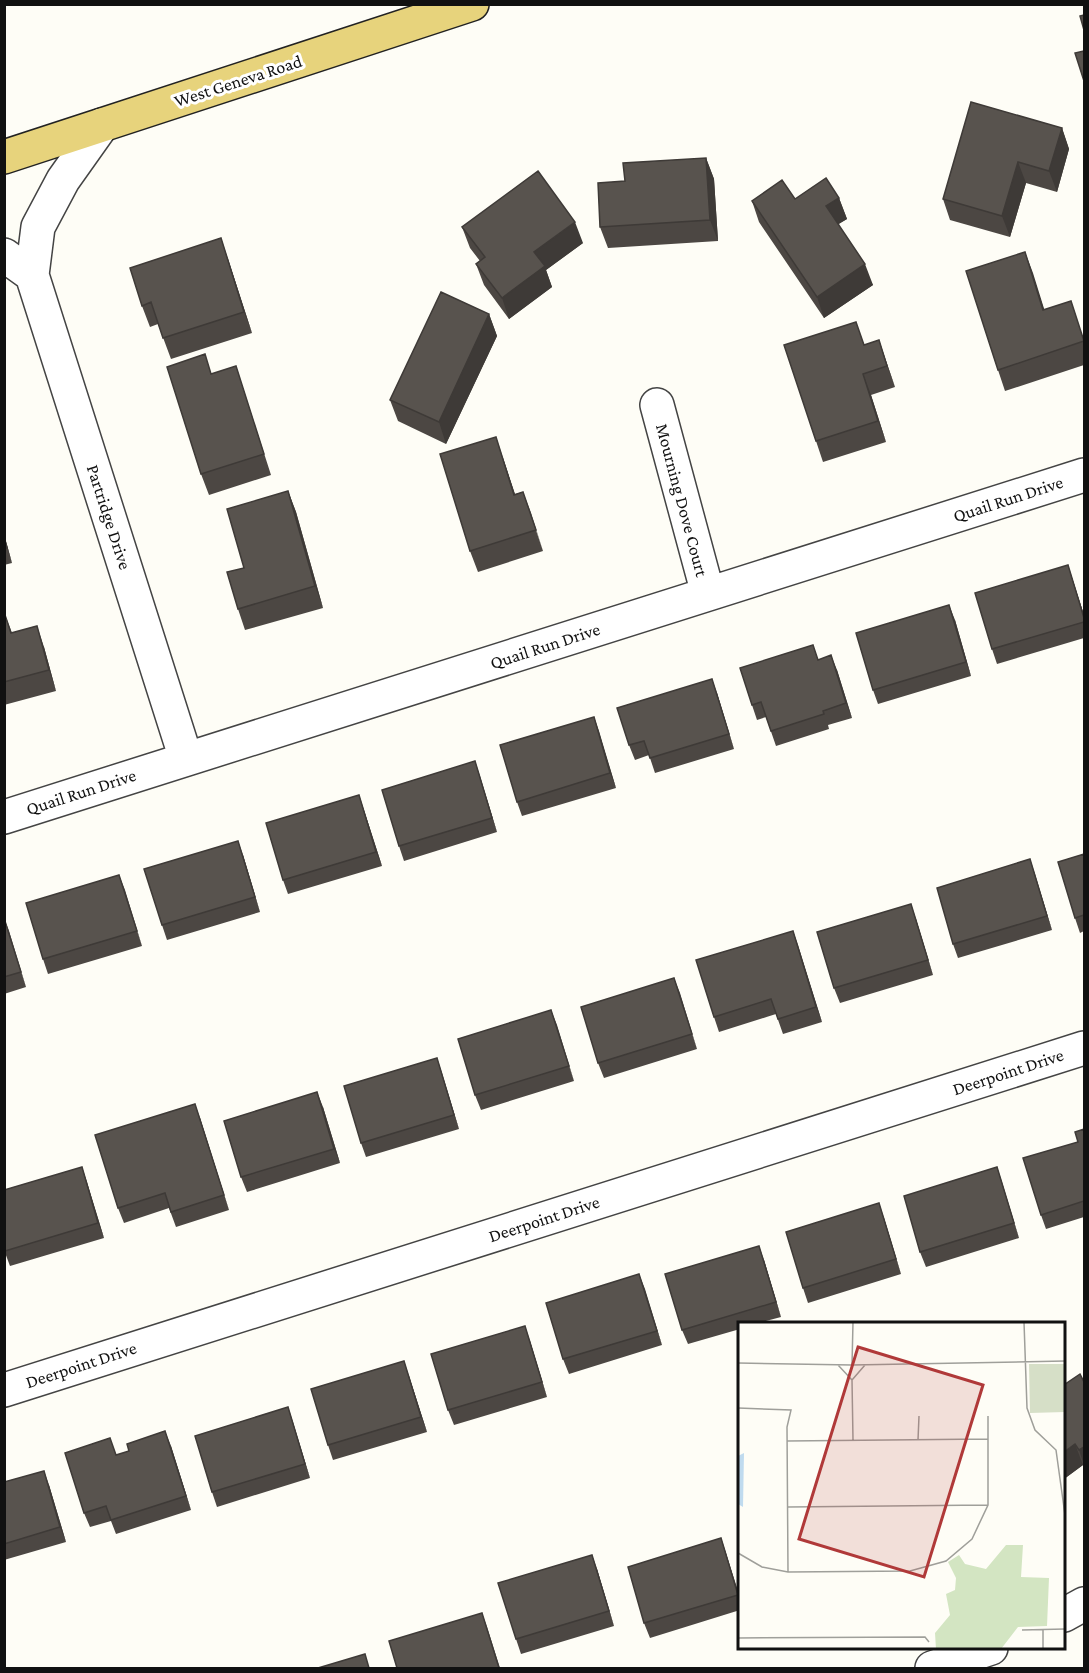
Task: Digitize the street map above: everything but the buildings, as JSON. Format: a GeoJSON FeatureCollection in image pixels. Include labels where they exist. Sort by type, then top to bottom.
{"type":"FeatureCollection","features":[{"type":"Feature","properties":{"kind":"main road","name":"West Geneva Road"},"geometry":{"type":"LineString","coordinates":[[4,157],[472,4]]}},
{"type":"Feature","properties":{"kind":"street"},"geometry":{"type":"LineString","coordinates":[[4,255],[32,275],[38,226],[63,180],[102,125]]}},
{"type":"Feature","properties":{"kind":"street","name":"Partridge Drive"},"geometry":{"type":"LineString","coordinates":[[32,275],[186,759]]}},
{"type":"Feature","properties":{"kind":"street","name":"Mourning Dove Court"},"geometry":{"type":"LineString","coordinates":[[657,405],[708,594]]}},
{"type":"Feature","properties":{"kind":"street","name":"Quail Run Drive"},"geometry":{"type":"LineString","coordinates":[[4,817],[1084,475]]}},
{"type":"Feature","properties":{"kind":"street","name":"Deerpoint Drive"},"geometry":{"type":"LineString","coordinates":[[4,1390],[1084,1048]]}},
{"type":"Feature","properties":{"kind":"street"},"geometry":{"type":"LineString","coordinates":[[1065,1614],[1084,1604]]}},
{"type":"Feature","properties":{"kind":"street"},"geometry":{"type":"LineString","coordinates":[[932,1668],[985,1649]]}}]}
